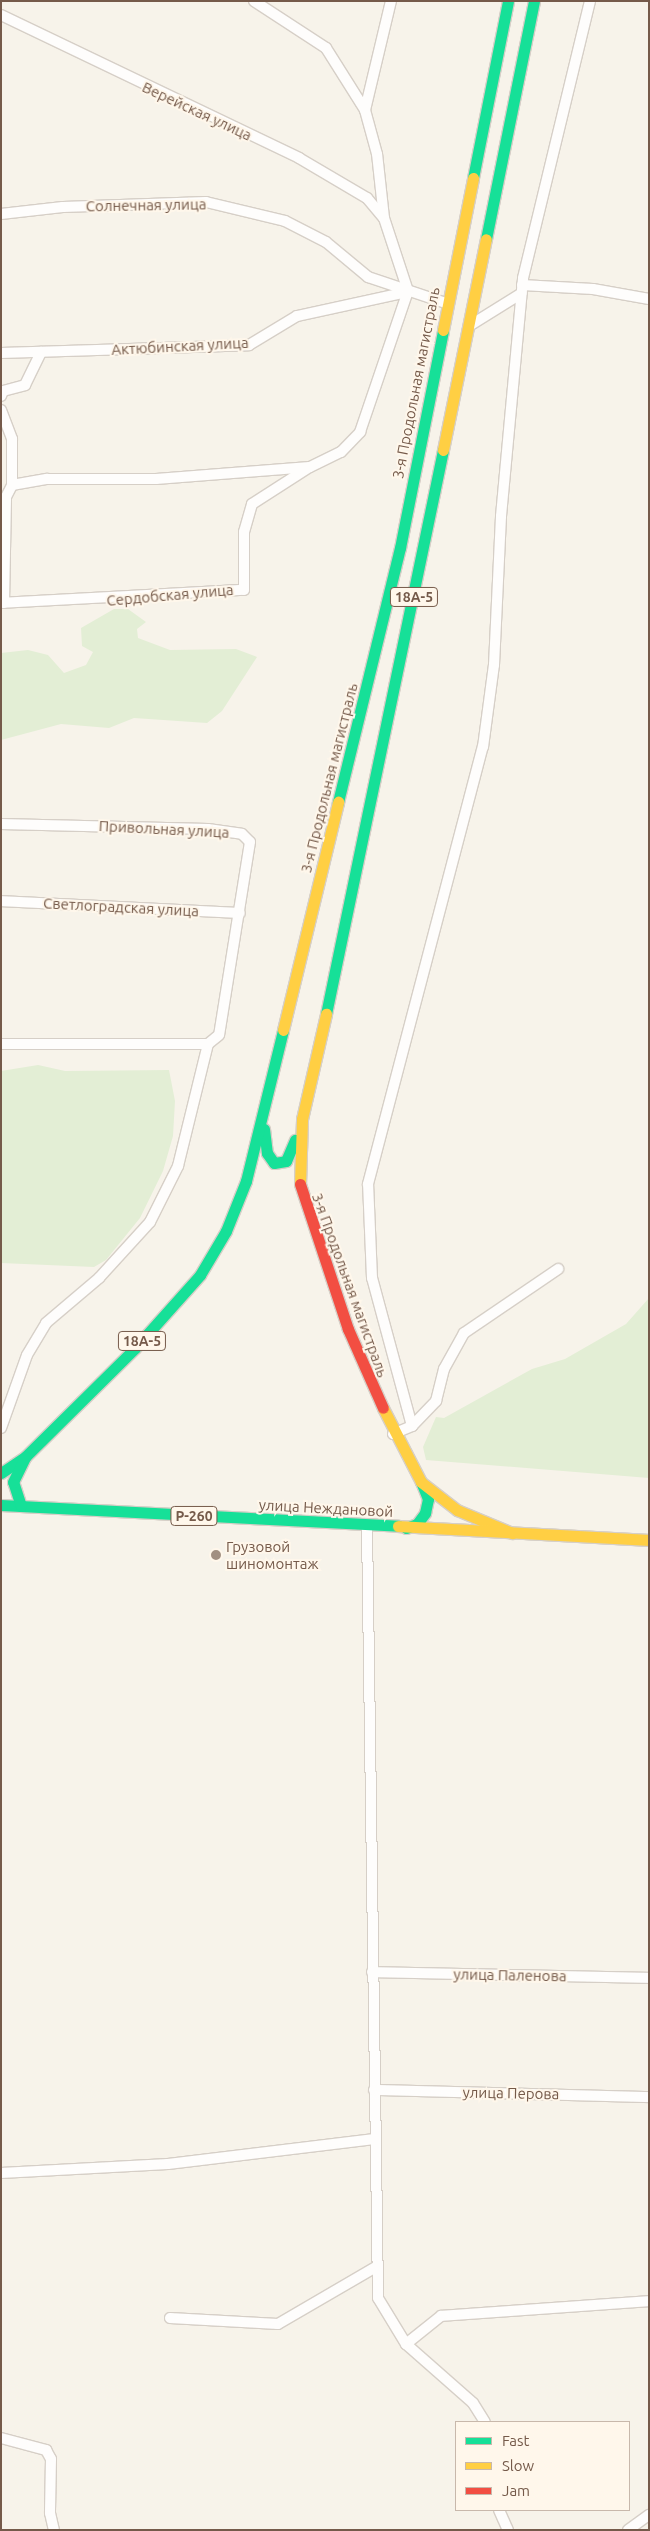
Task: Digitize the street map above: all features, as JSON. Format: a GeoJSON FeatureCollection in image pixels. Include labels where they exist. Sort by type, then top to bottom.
{"type":"FeatureCollection","features":[{"type":"Feature","properties":{"kind":"highway","name":"3-я Продольная магистраль"},"geometry":{"type":"LineString","coordinates":[[1,1473],[26,1456],[135,1348],[200,1276],[226,1231],[246,1181],[400,548],[446,303],[508,1]]}},
{"type":"Feature","properties":{"kind":"highway","name":"3-я Продольная магистраль"},"geometry":{"type":"LineString","coordinates":[[421,1482],[394,1434],[348,1329],[300,1193],[302,1119],[347,925],[534,1]]}},
{"type":"Feature","properties":{"kind":"highway"},"geometry":{"type":"LineString","coordinates":[[264,1110],[267,1152],[278,1164],[292,1152],[302,1119]]}},
{"type":"Feature","properties":{"kind":"highway"},"geometry":{"type":"LineString","coordinates":[[246,1181],[275,1169],[289,1175],[300,1193]]}},
{"type":"Feature","properties":{"kind":"highway"},"geometry":{"type":"LineString","coordinates":[[21,1506],[14,1482],[26,1456]]}},
{"type":"Feature","properties":{"kind":"highway"},"geometry":{"type":"LineString","coordinates":[[406,1528],[417,1524],[425,1513],[428,1499],[421,1482]]}},
{"type":"Feature","properties":{"kind":"highway"},"geometry":{"type":"LineString","coordinates":[[421,1482],[457,1510],[512,1533]]}},
{"type":"Feature","properties":{"kind":"highway","name":"улица Неждановой"},"geometry":{"type":"LineString","coordinates":[[1,1504],[367,1526],[649,1540]]}},
{"type":"Feature","properties":{"kind":"street"},"geometry":{"type":"LineString","coordinates":[[12,485],[47,479],[156,479],[310,467],[341,452],[360,432],[408,292],[384,218],[377,154],[365,110],[326,48],[254,1]]}},
{"type":"Feature","properties":{"kind":"street"},"geometry":{"type":"LineString","coordinates":[[365,110],[391,1]]}},
{"type":"Feature","properties":{"kind":"street"},"geometry":{"type":"LineString","coordinates":[[412,1426],[372,1278],[368,1184],[483,747],[494,665],[501,516],[522,289],[590,1]]}},
{"type":"Feature","properties":{"kind":"street","name":"Верейская улица"},"geometry":{"type":"LineString","coordinates":[[1,15],[299,158],[367,198],[384,218]]}},
{"type":"Feature","properties":{"kind":"street","name":"Солнечная улица"},"geometry":{"type":"LineString","coordinates":[[1,214],[63,207],[206,202],[285,221],[326,242],[368,277],[408,292],[446,303]]}},
{"type":"Feature","properties":{"kind":"street"},"geometry":{"type":"LineString","coordinates":[[468,326],[522,289],[593,289],[649,299]]}},
{"type":"Feature","properties":{"kind":"street","name":"Актюбинская улица"},"geometry":{"type":"LineString","coordinates":[[1,353],[250,345],[297,316],[408,292]]}},
{"type":"Feature","properties":{"kind":"street"},"geometry":{"type":"LineString","coordinates":[[1,396],[3,391],[25,385],[41,352]]}},
{"type":"Feature","properties":{"kind":"street"},"geometry":{"type":"LineString","coordinates":[[1,410],[12,438],[12,485],[6,497],[3,603]]}},
{"type":"Feature","properties":{"kind":"street","name":"Сердобская улица"},"geometry":{"type":"LineString","coordinates":[[3,603],[90,602],[244,590],[244,532],[252,504],[310,467]]}},
{"type":"Feature","properties":{"kind":"street","name":"Привольная улица"},"geometry":{"type":"LineString","coordinates":[[1,824],[242,834],[250,842],[240,913]]}},
{"type":"Feature","properties":{"kind":"street","name":"Светлоградская улица"},"geometry":{"type":"LineString","coordinates":[[1,901],[240,913]]}},
{"type":"Feature","properties":{"kind":"street"},"geometry":{"type":"LineString","coordinates":[[1,1428],[27,1355],[46,1323],[99,1278],[150,1222],[178,1166],[208,1044],[219,1035],[240,913]]}},
{"type":"Feature","properties":{"kind":"street"},"geometry":{"type":"LineString","coordinates":[[1,1044],[208,1044]]}},
{"type":"Feature","properties":{"kind":"street"},"geometry":{"type":"LineString","coordinates":[[394,1434],[412,1426],[436,1400],[444,1369],[464,1333],[558,1269]]}},
{"type":"Feature","properties":{"kind":"street"},"geometry":{"type":"LineString","coordinates":[[367,1526],[374,2139],[378,2298],[406,2344],[473,2403],[484,2421]]}},
{"type":"Feature","properties":{"kind":"street","name":"улица Паленова"},"geometry":{"type":"LineString","coordinates":[[372,1972],[649,1978]]}},
{"type":"Feature","properties":{"kind":"street","name":"улица Перова"},"geometry":{"type":"LineString","coordinates":[[374,2090],[649,2097]]}},
{"type":"Feature","properties":{"kind":"street"},"geometry":{"type":"LineString","coordinates":[[1,2178],[18,2175],[168,2164],[374,2139]]}},
{"type":"Feature","properties":{"kind":"street"},"geometry":{"type":"LineString","coordinates":[[1,2173],[18,2175]]}},
{"type":"Feature","properties":{"kind":"street"},"geometry":{"type":"LineString","coordinates":[[170,2318],[278,2324],[376,2267]]}},
{"type":"Feature","properties":{"kind":"street"},"geometry":{"type":"LineString","coordinates":[[406,2344],[441,2316],[649,2301]]}},
{"type":"Feature","properties":{"kind":"street"},"geometry":{"type":"LineString","coordinates":[[1,2438],[37,2444],[51,2459],[50,2513],[54,2530]]}},
{"type":"Feature","properties":{"kind":"street"},"geometry":{"type":"LineString","coordinates":[[499,2511],[508,2530]]}},
{"type":"Feature","properties":{"kind":"street"},"geometry":{"type":"LineString","coordinates":[[628,2530],[649,2515]]}},
{"type":"Feature","properties":{"kind":"green space"},"geometry":{"type":"Polygon","coordinates":[[[114,609],[128,609],[146,622],[137,629],[138,638],[170,650],[236,649],[257,657],[222,711],[207,723],[134,718],[109,728],[61,724],[1,740],[1,653],[28,650],[48,655],[64,673],[86,665],[93,652],[82,646],[81,628],[114,609]]]}},
{"type":"Feature","properties":{"kind":"green space"},"geometry":{"type":"Polygon","coordinates":[[[38,1065],[65,1071],[169,1070],[175,1101],[173,1136],[163,1171],[140,1218],[106,1260],[94,1267],[1,1263],[1,1071],[38,1065]]]}},
{"type":"Feature","properties":{"kind":"green space"},"geometry":{"type":"Polygon","coordinates":[[[649,1298],[649,1478],[426,1460],[423,1447],[436,1417],[444,1418],[532,1369],[565,1359],[626,1324],[649,1298]]]}},
{"type":"Feature","properties":{"kind":"traffic: fast"},"geometry":{"type":"LineString","coordinates":[[473,178],[508,1]]}},
{"type":"Feature","properties":{"kind":"traffic: fast"},"geometry":{"type":"LineString","coordinates":[[486,239],[534,1]]}},
{"type":"Feature","properties":{"kind":"traffic: fast"},"geometry":{"type":"LineString","coordinates":[[338,802],[400,548],[443,330]]}},
{"type":"Feature","properties":{"kind":"traffic: fast"},"geometry":{"type":"LineString","coordinates":[[326,1014],[443,450]]}},
{"type":"Feature","properties":{"kind":"traffic: fast"},"geometry":{"type":"LineString","coordinates":[[1,1473],[26,1456],[135,1348],[200,1275],[226,1231],[246,1181],[283,1030]]}},
{"type":"Feature","properties":{"kind":"traffic: fast"},"geometry":{"type":"LineString","coordinates":[[264,1129],[267,1153],[274,1163],[286,1161],[295,1140]]}},
{"type":"Feature","properties":{"kind":"traffic: fast"},"geometry":{"type":"LineString","coordinates":[[21,1506],[13,1482],[25,1457]]}},
{"type":"Feature","properties":{"kind":"traffic: fast"},"geometry":{"type":"LineString","coordinates":[[406,1528],[417,1524],[425,1513],[428,1499],[421,1482]]}},
{"type":"Feature","properties":{"kind":"traffic: fast"},"geometry":{"type":"LineString","coordinates":[[1,1505],[398,1526]]}},
{"type":"Feature","properties":{"kind":"traffic: slow"},"geometry":{"type":"LineString","coordinates":[[443,330],[473,178]]}},
{"type":"Feature","properties":{"kind":"traffic: slow"},"geometry":{"type":"LineString","coordinates":[[443,450],[486,239]]}},
{"type":"Feature","properties":{"kind":"traffic: slow"},"geometry":{"type":"LineString","coordinates":[[283,1030],[338,802]]}},
{"type":"Feature","properties":{"kind":"traffic: slow"},"geometry":{"type":"LineString","coordinates":[[300,1184],[302,1119],[326,1014]]}},
{"type":"Feature","properties":{"kind":"traffic: slow"},"geometry":{"type":"LineString","coordinates":[[383,1408],[421,1482],[457,1510],[512,1533]]}},
{"type":"Feature","properties":{"kind":"traffic: slow"},"geometry":{"type":"LineString","coordinates":[[398,1526],[649,1540]]}},
{"type":"Feature","properties":{"kind":"traffic: jam"},"geometry":{"type":"LineString","coordinates":[[300,1184],[348,1329],[383,1408]]}},
{"type":"Feature","properties":{"kind":"place","name":"Грузовой шиномонтаж"},"geometry":{"type":"Point","coordinates":[216,1555]}}]}
